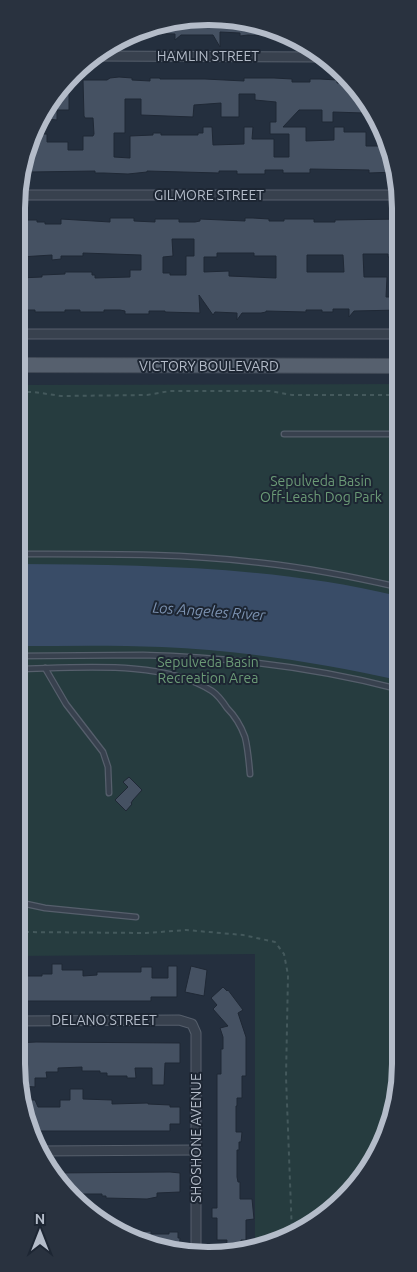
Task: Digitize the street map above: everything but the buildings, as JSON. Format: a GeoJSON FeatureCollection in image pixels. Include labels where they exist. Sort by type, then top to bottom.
{"type":"FeatureCollection","features":[{"type":"Feature","properties":{"kind":"main road","name":"VICTORY BOULEVARD"},"geometry":{"type":"LineString","coordinates":[[25,366],[392,366]]}},
{"type":"Feature","properties":{"kind":"street","name":"HAMLIN STREET"},"geometry":{"type":"LineString","coordinates":[[107,56],[311,57]]}},
{"type":"Feature","properties":{"kind":"street","name":"GILMORE STREET"},"geometry":{"type":"LineString","coordinates":[[25,195],[392,195]]}},
{"type":"Feature","properties":{"kind":"street"},"geometry":{"type":"LineString","coordinates":[[25,334],[392,334]]}},
{"type":"Feature","properties":{"kind":"street","name":"DELANO STREET"},"geometry":{"type":"LineString","coordinates":[[25,1020],[179,1020],[192,1024]]}},
{"type":"Feature","properties":{"kind":"street","name":"SHOSHONE AVENUE"},"geometry":{"type":"LineString","coordinates":[[192,1024],[196,1033],[196,1247]]}},
{"type":"Feature","properties":{"kind":"street"},"geometry":{"type":"LineString","coordinates":[[48,1151],[196,1150]]}},
{"type":"Feature","properties":{"kind":"lane"},"geometry":{"type":"LineString","coordinates":[[284,434],[392,434]]}},
{"type":"Feature","properties":{"kind":"lane"},"geometry":{"type":"LineString","coordinates":[[25,554],[176,556],[263,563],[358,578],[392,586]]}},
{"type":"Feature","properties":{"kind":"lane"},"geometry":{"type":"LineString","coordinates":[[25,656],[144,655],[213,660],[258,664],[331,675],[392,688]]}},
{"type":"Feature","properties":{"kind":"lane"},"geometry":{"type":"LineString","coordinates":[[45,668],[66,704],[103,752],[108,766],[109,793]]}},
{"type":"Feature","properties":{"kind":"lane"},"geometry":{"type":"LineString","coordinates":[[25,669],[104,668],[147,670],[186,678],[213,692],[234,715],[244,735],[250,774]]}},
{"type":"Feature","properties":{"kind":"lane"},"geometry":{"type":"LineString","coordinates":[[25,904],[46,908],[136,917]]}},
{"type":"Feature","properties":{"kind":"path"},"geometry":{"type":"LineString","coordinates":[[25,392],[61,396],[147,395],[170,391],[270,391],[292,395],[392,395]]}},
{"type":"Feature","properties":{"kind":"path"},"geometry":{"type":"LineString","coordinates":[[25,932],[146,933],[186,930],[243,935],[275,942],[284,954],[288,975],[286,1077],[292,1227]]}},
{"type":"Feature","properties":{"kind":"green space","name":"Sepulveda Basin Recreation Area"},"geometry":{"type":"Polygon","coordinates":[[[392,384],[392,1076],[386,1111],[378,1134],[354,1175],[338,1193],[310,1216],[290,1228],[256,1241],[255,954],[25,956],[25,385],[392,384]]]}},
{"type":"Feature","properties":{"kind":"water","name":"Los Angeles River"},"geometry":{"type":"Polygon","coordinates":[[[25,564],[114,565],[257,573],[304,578],[392,595],[392,679],[340,668],[251,654],[144,646],[25,646],[25,564]]]}},
{"type":"Feature","properties":{"kind":"park label","name":"Sepulveda Basin Off-Leash Dog Park"},"geometry":{"type":"Point","coordinates":[321,490]}}]}
